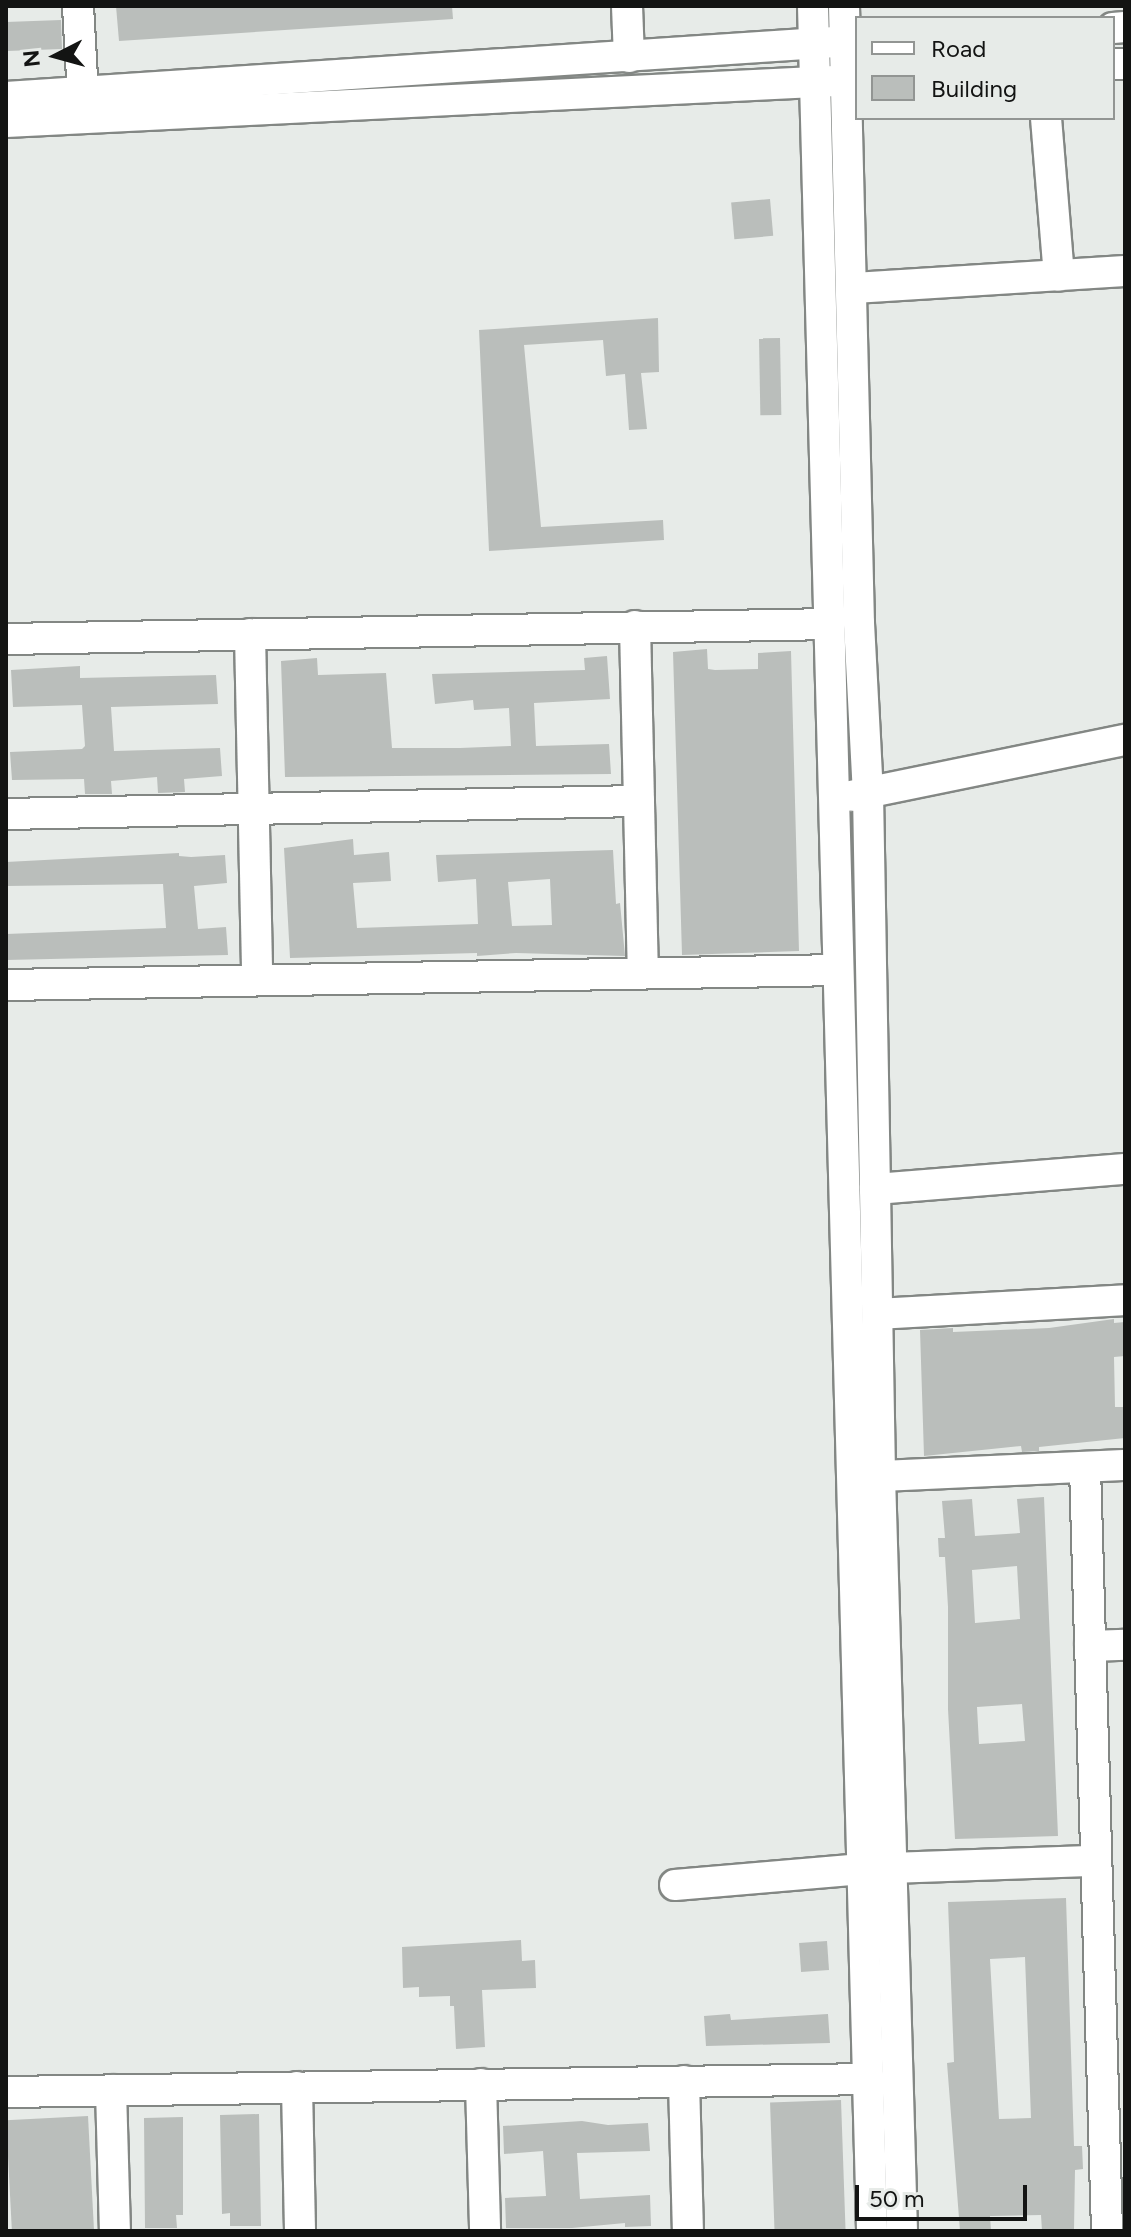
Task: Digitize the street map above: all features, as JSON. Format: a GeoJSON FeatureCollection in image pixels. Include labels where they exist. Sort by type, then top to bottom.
{"type":"FeatureCollection","features":[{"type":"Feature","properties":{"kind":"street"},"geometry":{"type":"LineString","coordinates":[[78,6],[83,106]]}},
{"type":"Feature","properties":{"kind":"street"},"geometry":{"type":"LineString","coordinates":[[627,6],[629,57]]}},
{"type":"Feature","properties":{"kind":"street"},"geometry":{"type":"LineString","coordinates":[[813,6],[872,2231]]}},
{"type":"Feature","properties":{"kind":"street"},"geometry":{"type":"LineString","coordinates":[[844,6],[851,41],[859,623],[868,793],[880,1476],[902,2231]]}},
{"type":"Feature","properties":{"kind":"street"},"geometry":{"type":"LineString","coordinates":[[6,122],[83,106],[629,57],[851,41]]}},
{"type":"Feature","properties":{"kind":"street"},"geometry":{"type":"LineString","coordinates":[[6,97],[83,106],[852,80]]}},
{"type":"Feature","properties":{"kind":"street"},"geometry":{"type":"LineString","coordinates":[[1046,120],[1059,275]]}},
{"type":"Feature","properties":{"kind":"street"},"geometry":{"type":"LineString","coordinates":[[853,288],[1125,271]]}},
{"type":"Feature","properties":{"kind":"street"},"geometry":{"type":"LineString","coordinates":[[6,639],[829,624]]}},
{"type":"Feature","properties":{"kind":"street"},"geometry":{"type":"LineString","coordinates":[[635,626],[643,972]]}},
{"type":"Feature","properties":{"kind":"street"},"geometry":{"type":"LineString","coordinates":[[250,634],[257,980]]}},
{"type":"Feature","properties":{"kind":"street"},"geometry":{"type":"LineString","coordinates":[[834,799],[1125,740]]}},
{"type":"Feature","properties":{"kind":"street"},"geometry":{"type":"LineString","coordinates":[[6,814],[639,801]]}},
{"type":"Feature","properties":{"kind":"street"},"geometry":{"type":"LineString","coordinates":[[6,985],[838,970]]}},
{"type":"Feature","properties":{"kind":"street"},"geometry":{"type":"LineString","coordinates":[[875,1189],[1125,1169]]}},
{"type":"Feature","properties":{"kind":"street"},"geometry":{"type":"LineString","coordinates":[[878,1314],[1125,1300]]}},
{"type":"Feature","properties":{"kind":"street"},"geometry":{"type":"LineString","coordinates":[[880,1476],[1125,1465]]}},
{"type":"Feature","properties":{"kind":"street"},"geometry":{"type":"LineString","coordinates":[[1085,1467],[1096,1861],[1114,2066],[1107,2231]]}},
{"type":"Feature","properties":{"kind":"street"},"geometry":{"type":"LineString","coordinates":[[1090,1646],[1125,1645]]}},
{"type":"Feature","properties":{"kind":"street"},"geometry":{"type":"LineString","coordinates":[[675,1885],[862,1869],[1096,1861]]}},
{"type":"Feature","properties":{"kind":"street"},"geometry":{"type":"LineString","coordinates":[[6,2092],[869,2079]]}},
{"type":"Feature","properties":{"kind":"street"},"geometry":{"type":"LineString","coordinates":[[684,2081],[688,2231]]}},
{"type":"Feature","properties":{"kind":"street"},"geometry":{"type":"LineString","coordinates":[[481,2084],[485,2231]]}},
{"type":"Feature","properties":{"kind":"street"},"geometry":{"type":"LineString","coordinates":[[297,2087],[300,2231]]}},
{"type":"Feature","properties":{"kind":"street"},"geometry":{"type":"LineString","coordinates":[[111,2090],[115,2231]]}},
{"type":"Feature","properties":{"kind":"building"},"geometry":{"type":"Polygon","coordinates":[[[116,6],[452,6],[453,19],[119,41],[116,6]]]}},
{"type":"Feature","properties":{"kind":"building"},"geometry":{"type":"Polygon","coordinates":[[[61,20],[62,49],[7,51],[6,22],[61,20]]]}},
{"type":"Feature","properties":{"kind":"building"},"geometry":{"type":"Polygon","coordinates":[[[770,199],[773,236],[734,239],[731,202],[770,199]]]}},
{"type":"Feature","properties":{"kind":"building"},"geometry":{"type":"Polygon","coordinates":[[[658,318],[659,372],[641,373],[647,429],[629,430],[625,374],[606,376],[603,340],[524,345],[541,527],[663,520],[664,540],[489,551],[479,330],[658,318]]]}},
{"type":"Feature","properties":{"kind":"building"},"geometry":{"type":"Polygon","coordinates":[[[759,338],[780,338],[781,415],[760,415],[759,338]]]}},
{"type":"Feature","properties":{"kind":"building"},"geometry":{"type":"Polygon","coordinates":[[[707,649],[708,669],[715,670],[758,669],[758,653],[791,651],[799,951],[682,955],[673,652],[707,649]]]}},
{"type":"Feature","properties":{"kind":"building"},"geometry":{"type":"Polygon","coordinates":[[[607,656],[610,699],[534,703],[536,746],[609,744],[611,774],[285,777],[281,661],[317,658],[318,675],[386,673],[392,748],[460,748],[511,746],[509,708],[474,710],[473,700],[435,704],[432,674],[585,670],[584,658],[607,656]]]}},
{"type":"Feature","properties":{"kind":"building"},"geometry":{"type":"Polygon","coordinates":[[[80,666],[80,678],[216,675],[218,704],[111,707],[114,751],[220,748],[222,776],[184,779],[185,792],[158,793],[157,777],[111,781],[112,794],[85,794],[84,779],[12,780],[10,752],[82,749],[85,746],[82,705],[13,707],[11,670],[80,666]]]}},
{"type":"Feature","properties":{"kind":"building"},"geometry":{"type":"Polygon","coordinates":[[[353,839],[354,855],[389,852],[391,881],[353,883],[357,928],[478,924],[476,879],[438,882],[436,855],[613,850],[616,904],[620,903],[625,956],[516,953],[477,956],[477,953],[290,958],[284,848],[353,839]],[[550,879],[508,882],[512,926],[552,925],[550,879]]]}},
{"type":"Feature","properties":{"kind":"building"},"geometry":{"type":"Polygon","coordinates":[[[179,853],[179,856],[191,857],[225,855],[227,883],[194,886],[198,929],[226,927],[228,955],[6,960],[6,934],[166,928],[163,884],[6,886],[6,862],[179,853]]]}},
{"type":"Feature","properties":{"kind":"building"},"geometry":{"type":"Polygon","coordinates":[[[1114,1319],[1114,1323],[1125,1322],[1125,1356],[1114,1357],[1115,1407],[1125,1407],[1125,1438],[1039,1447],[1039,1451],[1022,1452],[1021,1446],[924,1456],[920,1330],[953,1328],[953,1332],[1049,1328],[1114,1319]]]}},
{"type":"Feature","properties":{"kind":"building"},"geometry":{"type":"Polygon","coordinates":[[[1044,1497],[1058,1836],[955,1839],[948,1709],[948,1607],[945,1557],[939,1557],[938,1538],[945,1538],[942,1501],[972,1499],[975,1536],[1020,1533],[1017,1499],[1044,1497]],[[1017,1566],[972,1570],[975,1623],[1020,1619],[1017,1566]],[[1022,1704],[977,1707],[979,1744],[1025,1741],[1022,1704]]]}},
{"type":"Feature","properties":{"kind":"building"},"geometry":{"type":"Polygon","coordinates":[[[1066,1898],[1074,2146],[1082,2146],[1083,2169],[1075,2170],[1074,2230],[1042,2231],[1041,2215],[990,2216],[991,2231],[960,2231],[947,2063],[954,2062],[948,1902],[1066,1898]],[[1025,1957],[990,1959],[999,2119],[1031,2118],[1025,1957]]]}},
{"type":"Feature","properties":{"kind":"building"},"geometry":{"type":"Polygon","coordinates":[[[521,1940],[522,1961],[535,1960],[536,1988],[482,1990],[485,2047],[456,2049],[454,2006],[450,2006],[450,1996],[419,1997],[419,1987],[403,1988],[402,1947],[521,1940]]]}},
{"type":"Feature","properties":{"kind":"building"},"geometry":{"type":"Polygon","coordinates":[[[827,1941],[829,1970],[801,1972],[799,1943],[827,1941]]]}},
{"type":"Feature","properties":{"kind":"building"},"geometry":{"type":"Polygon","coordinates":[[[730,2014],[731,2020],[828,2014],[830,2043],[706,2046],[704,2016],[730,2014]]]}},
{"type":"Feature","properties":{"kind":"building"},"geometry":{"type":"Polygon","coordinates":[[[841,2100],[846,2231],[775,2231],[770,2102],[841,2100]]]}},
{"type":"Feature","properties":{"kind":"building"},"geometry":{"type":"Polygon","coordinates":[[[259,2114],[261,2226],[230,2226],[230,2213],[222,2214],[220,2115],[259,2114]]]}},
{"type":"Feature","properties":{"kind":"building"},"geometry":{"type":"Polygon","coordinates":[[[88,2116],[94,2231],[12,2231],[6,2120],[88,2116]]]}},
{"type":"Feature","properties":{"kind":"building"},"geometry":{"type":"Polygon","coordinates":[[[183,2117],[183,2215],[176,2215],[177,2228],[145,2228],[144,2118],[183,2117]]]}},
{"type":"Feature","properties":{"kind":"building"},"geometry":{"type":"Polygon","coordinates":[[[582,2121],[608,2125],[648,2123],[650,2151],[577,2153],[580,2199],[650,2195],[651,2226],[625,2227],[625,2223],[572,2228],[506,2228],[505,2198],[546,2196],[543,2151],[504,2154],[503,2126],[582,2121]]]}}]}
